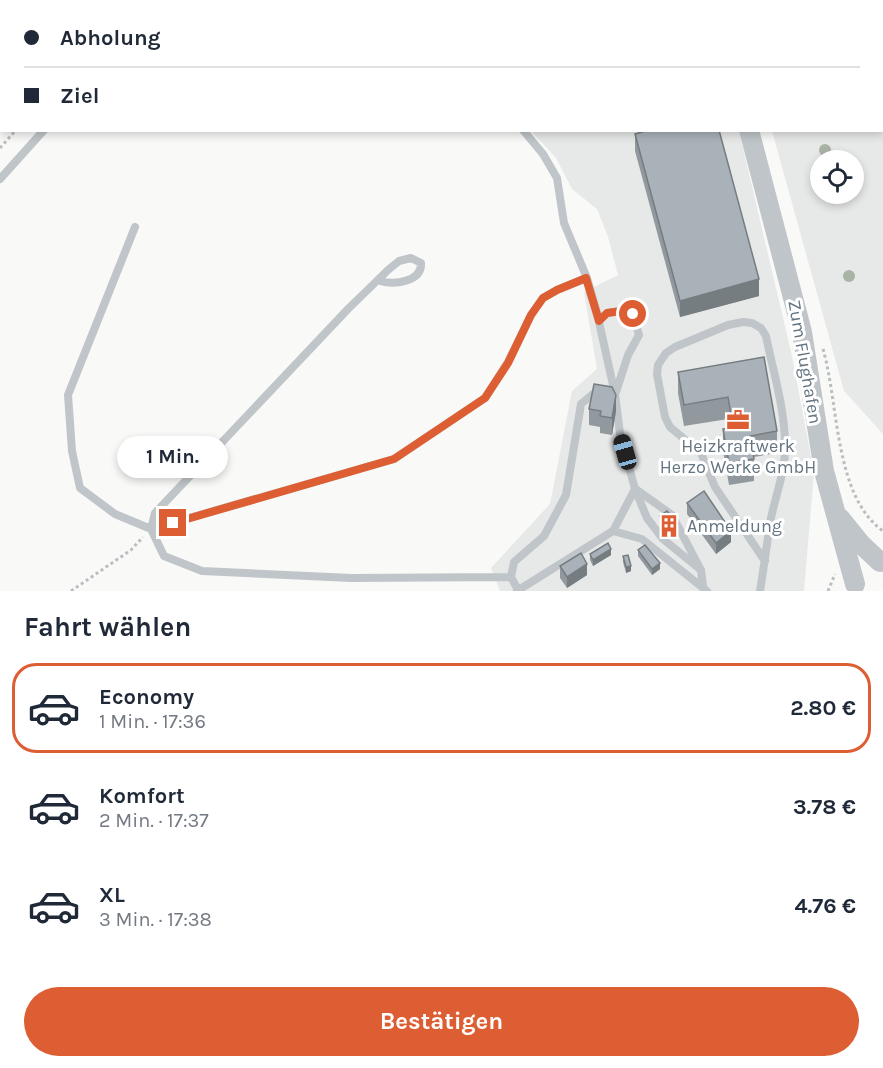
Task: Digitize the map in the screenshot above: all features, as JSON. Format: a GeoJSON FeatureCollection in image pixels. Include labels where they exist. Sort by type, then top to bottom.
{"type":"FeatureCollection","features":[{"type":"Feature","properties":{"kind":"street","name":"Zum Flughafen"},"geometry":{"type":"LineString","coordinates":[[750,132],[802,332],[818,439],[853,587]]}},
{"type":"Feature","properties":{"kind":"street","name":"Zum Flughafen"},"geometry":{"type":"LineString","coordinates":[[836,513],[861,544],[882,562]]}},
{"type":"Feature","properties":{"kind":"street"},"geometry":{"type":"LineString","coordinates":[[853,587],[870,567],[882,562]]}},
{"type":"Feature","properties":{"kind":"lane"},"geometry":{"type":"LineString","coordinates":[[0,178],[42,132]]}},
{"type":"Feature","properties":{"kind":"lane"},"geometry":{"type":"LineString","coordinates":[[525,132],[543,154],[557,178],[564,223],[586,278],[599,321],[615,394],[620,434],[635,489],[646,518],[663,539],[701,570]]}},
{"type":"Feature","properties":{"kind":"lane"},"geometry":{"type":"LineString","coordinates":[[135,227],[69,395],[72,451],[80,489],[115,514],[151,529],[394,459],[485,398],[508,363],[531,315],[543,298],[586,278]]}},
{"type":"Feature","properties":{"kind":"lane"},"geometry":{"type":"LineString","coordinates":[[380,280],[390,284],[415,277],[421,269],[421,263],[411,258],[399,261],[348,309],[163,504],[155,513],[151,529],[164,556],[202,571],[351,578],[511,577]]}},
{"type":"Feature","properties":{"kind":"lane"},"geometry":{"type":"LineString","coordinates":[[599,321],[607,313],[628,310],[633,314],[639,335],[628,355],[615,394]]}},
{"type":"Feature","properties":{"kind":"lane"},"geometry":{"type":"LineString","coordinates":[[759,591],[765,561],[771,518],[783,465],[785,431],[766,336],[761,328],[752,322],[743,321],[675,347],[661,358],[657,374],[665,417],[670,427],[701,453],[716,487],[765,561]]}},
{"type":"Feature","properties":{"kind":"lane"},"geometry":{"type":"LineString","coordinates":[[615,394],[593,394],[581,404],[566,495],[544,536],[514,562],[511,577],[518,591],[613,531],[635,489]]}},
{"type":"Feature","properties":{"kind":"lane"},"geometry":{"type":"LineString","coordinates":[[635,489],[672,515],[701,570],[705,588]]}},
{"type":"Feature","properties":{"kind":"lane"},"geometry":{"type":"LineString","coordinates":[[613,531],[642,539],[705,588]]}},
{"type":"Feature","properties":{"kind":"path"},"geometry":{"type":"LineString","coordinates":[[0,148],[14,132]]}},
{"type":"Feature","properties":{"kind":"path"},"geometry":{"type":"LineString","coordinates":[[71,591],[131,550],[151,529]]}},
{"type":"Feature","properties":{"kind":"shaded area"},"geometry":{"type":"Polygon","coordinates":[[[532,132],[739,132],[792,356],[814,473],[804,591],[500,591],[491,568],[550,504],[572,391],[597,369],[584,292],[618,275],[608,237],[597,209],[572,189],[556,158],[532,132]]]}},
{"type":"Feature","properties":{"kind":"shaded area"},"geometry":{"type":"Polygon","coordinates":[[[772,132],[883,132],[883,434],[844,391],[772,132]]]}},
{"type":"Feature","properties":{"kind":"building"},"geometry":{"type":"Polygon","coordinates":[[[642,132],[720,132],[759,279],[680,301],[635,134],[642,132]]]}},
{"type":"Feature","properties":{"kind":"building"},"geometry":{"type":"Polygon","coordinates":[[[764,357],[777,431],[750,436],[754,459],[729,463],[723,429],[733,427],[728,397],[684,405],[678,372],[764,357]]]}},
{"type":"Feature","properties":{"kind":"building"},"geometry":{"type":"Polygon","coordinates":[[[594,384],[612,387],[616,395],[612,418],[600,416],[601,411],[589,409],[594,384]]]}},
{"type":"Feature","properties":{"kind":"building"},"geometry":{"type":"Polygon","coordinates":[[[704,491],[731,531],[716,543],[687,503],[704,491]]]}},
{"type":"Feature","properties":{"kind":"building"},"geometry":{"type":"Polygon","coordinates":[[[667,511],[678,524],[671,530],[660,516],[667,511]]]}},
{"type":"Feature","properties":{"kind":"building"},"geometry":{"type":"Polygon","coordinates":[[[608,543],[611,549],[593,560],[590,554],[608,543]]]}},
{"type":"Feature","properties":{"kind":"building"},"geometry":{"type":"Polygon","coordinates":[[[645,545],[660,563],[652,569],[638,550],[645,545]]]}},
{"type":"Feature","properties":{"kind":"building"},"geometry":{"type":"Polygon","coordinates":[[[581,553],[587,564],[567,577],[560,566],[581,553]]]}},
{"type":"Feature","properties":{"kind":"building"},"geometry":{"type":"Polygon","coordinates":[[[628,555],[631,566],[626,567],[623,556],[628,555]]]}},
{"type":"Feature","properties":{"kind":"place","name":"Heizkraftwerk Herzo Werke GmbH"},"geometry":{"type":"Point","coordinates":[738,420]}},
{"type":"Feature","properties":{"kind":"place","name":"Anmeldung"},"geometry":{"type":"Point","coordinates":[669,526]}},
{"type":"Feature","properties":{"kind":"route"},"geometry":{"type":"LineString","coordinates":[[173,523],[394,459],[485,398],[508,363],[531,315],[543,298],[557,290],[586,278],[599,321],[607,313],[617,310],[628,310],[633,314]]}}]}
